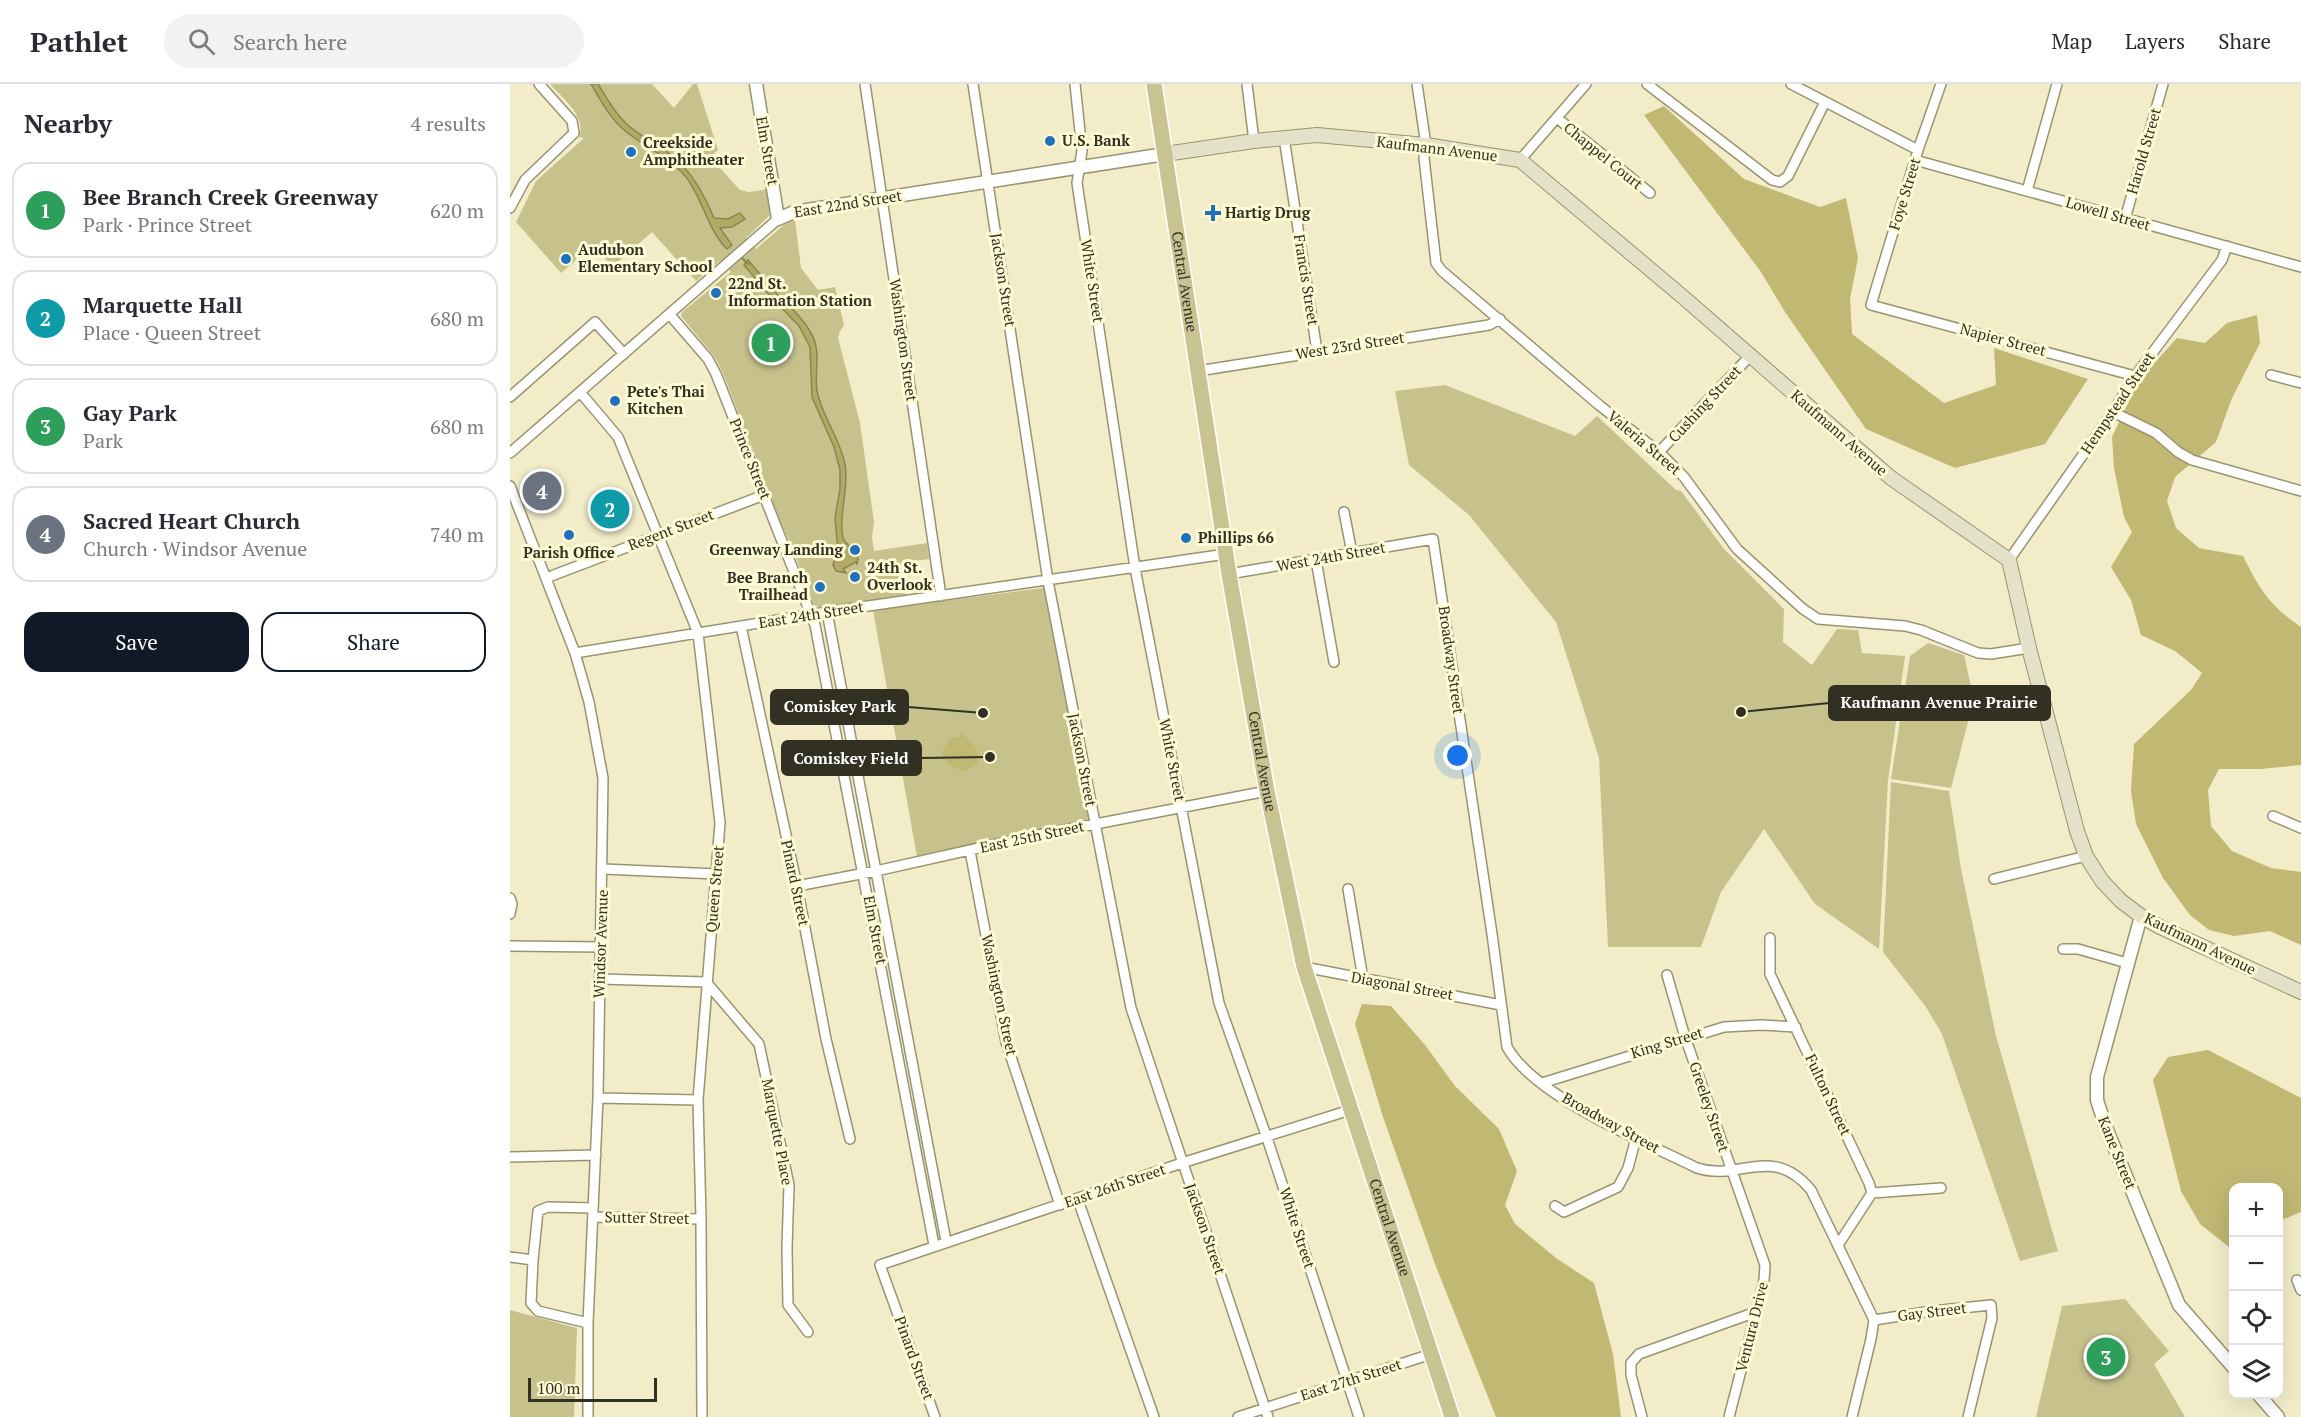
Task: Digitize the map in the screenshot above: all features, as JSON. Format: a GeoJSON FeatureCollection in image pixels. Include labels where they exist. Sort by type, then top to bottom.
{"type":"FeatureCollection","features":[{"type":"Feature","properties":{"kind":"main road","name":"Central Avenue"},"geometry":{"type":"LineString","coordinates":[[1154,84],[1229,574],[1267,791],[1304,967],[1452,1417]]}},
{"type":"Feature","properties":{"kind":"main road","name":"Kaufmann Avenue"},"geometry":{"type":"LineString","coordinates":[[1165,154],[1254,141],[1317,135],[1426,145],[1520,160],[1891,478],[2009,560],[2029,648],[2077,831],[2086,856],[2102,881],[2121,901],[2160,927],[2301,992]]}},
{"type":"Feature","properties":{"kind":"street"},"geometry":{"type":"LineString","coordinates":[[510,208],[525,180],[574,133],[572,121],[539,84]]}},
{"type":"Feature","properties":{"kind":"street","name":"Elm Street"},"geometry":{"type":"LineString","coordinates":[[756,84],[778,219]]}},
{"type":"Feature","properties":{"kind":"street","name":"Washington Street"},"geometry":{"type":"LineString","coordinates":[[865,84],[940,596]]}},
{"type":"Feature","properties":{"kind":"street","name":"Jackson Street"},"geometry":{"type":"LineString","coordinates":[[973,84],[1048,581],[1131,1008],[1266,1412]]}},
{"type":"Feature","properties":{"kind":"street","name":"White Street"},"geometry":{"type":"LineString","coordinates":[[1075,84],[1082,151],[1077,183],[1135,568],[1219,1003],[1266,1136],[1359,1417]]}},
{"type":"Feature","properties":{"kind":"street"},"geometry":{"type":"LineString","coordinates":[[1246,84],[1254,141]]}},
{"type":"Feature","properties":{"kind":"street","name":"Valeria Street"},"geometry":{"type":"LineString","coordinates":[[1417,84],[1426,145],[1424,158],[1436,263],[1442,271],[1599,405],[1659,453],[1684,477],[1737,549],[1803,609],[1818,619],[1905,626],[1978,653],[1991,654],[2029,648]]}},
{"type":"Feature","properties":{"kind":"street"},"geometry":{"type":"LineString","coordinates":[[1520,160],[1586,84]]}},
{"type":"Feature","properties":{"kind":"street"},"geometry":{"type":"LineString","coordinates":[[1647,84],[1772,180],[1780,182],[1788,176],[1825,102]]}},
{"type":"Feature","properties":{"kind":"street","name":"Lowell Street"},"geometry":{"type":"LineString","coordinates":[[1791,84],[1917,155],[2125,219],[2301,267]]}},
{"type":"Feature","properties":{"kind":"street","name":"Foye Street"},"geometry":{"type":"LineString","coordinates":[[1871,305],[1941,84]]}},
{"type":"Feature","properties":{"kind":"street"},"geometry":{"type":"LineString","coordinates":[[2027,190],[2057,84]]}},
{"type":"Feature","properties":{"kind":"street","name":"Harold Street"},"geometry":{"type":"LineString","coordinates":[[2125,219],[2163,84]]}},
{"type":"Feature","properties":{"kind":"street","name":"Chappel Court"},"geometry":{"type":"LineString","coordinates":[[1557,118],[1650,193]]}},
{"type":"Feature","properties":{"kind":"street","name":"Francis Street"},"geometry":{"type":"LineString","coordinates":[[1284,138],[1317,351]]}},
{"type":"Feature","properties":{"kind":"street","name":"East 22nd Street"},"geometry":{"type":"LineString","coordinates":[[510,453],[778,219],[794,212],[1165,154]]}},
{"type":"Feature","properties":{"kind":"street","name":"Hempstead Street"},"geometry":{"type":"LineString","coordinates":[[2009,560],[2113,412],[2135,376],[2222,260],[2227,246]]}},
{"type":"Feature","properties":{"kind":"street","name":"Napier Street"},"geometry":{"type":"LineString","coordinates":[[1871,305],[2135,376]]}},
{"type":"Feature","properties":{"kind":"street","name":"Prince Street"},"geometry":{"type":"LineString","coordinates":[[670,315],[713,368],[812,615]]}},
{"type":"Feature","properties":{"kind":"street","name":"West 23rd Street"},"geometry":{"type":"LineString","coordinates":[[1198,371],[1489,325],[1500,319]]}},
{"type":"Feature","properties":{"kind":"street"},"geometry":{"type":"LineString","coordinates":[[510,398],[595,322],[624,354]]}},
{"type":"Feature","properties":{"kind":"street","name":"Cushing Street"},"geometry":{"type":"LineString","coordinates":[[1659,453],[1750,356]]}},
{"type":"Feature","properties":{"kind":"street"},"geometry":{"type":"LineString","coordinates":[[2271,375],[2301,383]]}},
{"type":"Feature","properties":{"kind":"street","name":"Queen Street"},"geometry":{"type":"LineString","coordinates":[[580,392],[618,437],[698,633],[720,822],[698,1101],[702,1417]]}},
{"type":"Feature","properties":{"kind":"street"},"geometry":{"type":"LineString","coordinates":[[2113,412],[2156,433],[2178,452],[2192,460],[2301,491]]}},
{"type":"Feature","properties":{"kind":"street","name":"Windsor Avenue"},"geometry":{"type":"LineString","coordinates":[[510,486],[575,653],[589,702],[603,778],[598,1098],[588,1323],[588,1417]]}},
{"type":"Feature","properties":{"kind":"street","name":"Regent Street"},"geometry":{"type":"LineString","coordinates":[[546,578],[764,495]]}},
{"type":"Feature","properties":{"kind":"street"},"geometry":{"type":"LineString","coordinates":[[1344,512],[1352,553]]}},
{"type":"Feature","properties":{"kind":"street","name":"West 24th Street"},"geometry":{"type":"LineString","coordinates":[[1229,574],[1433,539]]}},
{"type":"Feature","properties":{"kind":"street","name":"Broadway Street"},"geometry":{"type":"LineString","coordinates":[[1433,539],[1507,1047],[1513,1059],[1542,1083],[1582,1110],[1697,1168],[1707,1172],[1762,1165],[1777,1166],[1802,1178],[1811,1190],[1874,1320]]}},
{"type":"Feature","properties":{"kind":"street","name":"East 24th Street"},"geometry":{"type":"LineString","coordinates":[[575,653],[827,612],[1226,554]]}},
{"type":"Feature","properties":{"kind":"street"},"geometry":{"type":"LineString","coordinates":[[1316,560],[1334,663]]}},
{"type":"Feature","properties":{"kind":"street","name":"Elm Street"},"geometry":{"type":"LineString","coordinates":[[827,612],[946,1241]]}},
{"type":"Feature","properties":{"kind":"street","name":"Elm Street"},"geometry":{"type":"LineString","coordinates":[[812,615],[864,874],[934,1245]]}},
{"type":"Feature","properties":{"kind":"street","name":"Pinard Street"},"geometry":{"type":"LineString","coordinates":[[741,626],[797,886],[826,1039],[850,1139]]}},
{"type":"Feature","properties":{"kind":"street","name":"East 25th Street"},"geometry":{"type":"LineString","coordinates":[[797,886],[1267,791]]}},
{"type":"Feature","properties":{"kind":"street"},"geometry":{"type":"LineString","coordinates":[[2273,816],[2301,828]]}},
{"type":"Feature","properties":{"kind":"street","name":"Washington Street"},"geometry":{"type":"LineString","coordinates":[[970,850],[1006,1042],[1060,1205]]}},
{"type":"Feature","properties":{"kind":"street"},"geometry":{"type":"LineString","coordinates":[[1994,879],[2086,856]]}},
{"type":"Feature","properties":{"kind":"street"},"geometry":{"type":"LineString","coordinates":[[603,869],[717,874]]}},
{"type":"Feature","properties":{"kind":"street"},"geometry":{"type":"LineString","coordinates":[[1348,889],[1363,980]]}},
{"type":"Feature","properties":{"kind":"street"},"geometry":{"type":"LineString","coordinates":[[510,898],[512,904],[510,914]]}},
{"type":"Feature","properties":{"kind":"street","name":"Kane Street"},"geometry":{"type":"LineString","coordinates":[[2141,916],[2097,1077],[2097,1100],[2104,1125],[2179,1305],[2229,1362]]}},
{"type":"Feature","properties":{"kind":"street","name":"Fulton Street"},"geometry":{"type":"LineString","coordinates":[[1770,938],[1770,974],[1872,1193]]}},
{"type":"Feature","properties":{"kind":"street"},"geometry":{"type":"LineString","coordinates":[[510,946],[600,947]]}},
{"type":"Feature","properties":{"kind":"street"},"geometry":{"type":"LineString","coordinates":[[2063,949],[2078,948],[2127,963]]}},
{"type":"Feature","properties":{"kind":"street","name":"Diagonal Street"},"geometry":{"type":"LineString","coordinates":[[1304,967],[1501,1005]]}},
{"type":"Feature","properties":{"kind":"street","name":"Greeley Street"},"geometry":{"type":"LineString","coordinates":[[1667,975],[1684,1037],[1731,1170]]}},
{"type":"Feature","properties":{"kind":"street"},"geometry":{"type":"LineString","coordinates":[[599,979],[706,982]]}},
{"type":"Feature","properties":{"kind":"street","name":"Marquette Place"},"geometry":{"type":"LineString","coordinates":[[706,982],[759,1044],[789,1185],[786,1248],[788,1305],[808,1332]]}},
{"type":"Feature","properties":{"kind":"street","name":"King Street"},"geometry":{"type":"LineString","coordinates":[[1542,1083],[1724,1026],[1796,1027]]}},
{"type":"Feature","properties":{"kind":"street"},"geometry":{"type":"LineString","coordinates":[[598,1098],[698,1101]]}},
{"type":"Feature","properties":{"kind":"street","name":"East 26th Street"},"geometry":{"type":"LineString","coordinates":[[880,1265],[1182,1163],[1350,1110]]}},
{"type":"Feature","properties":{"kind":"street"},"geometry":{"type":"LineString","coordinates":[[1555,1206],[1564,1212],[1618,1187],[1628,1168],[1636,1138]]}},
{"type":"Feature","properties":{"kind":"street"},"geometry":{"type":"LineString","coordinates":[[510,1157],[596,1155]]}},
{"type":"Feature","properties":{"kind":"street","name":"Ventura Drive"},"geometry":{"type":"LineString","coordinates":[[1729,1417],[1764,1280],[1765,1265],[1731,1170]]}},
{"type":"Feature","properties":{"kind":"street"},"geometry":{"type":"LineString","coordinates":[[1838,1245],[1872,1193],[1941,1188]]}},
{"type":"Feature","properties":{"kind":"street"},"geometry":{"type":"LineString","coordinates":[[1078,1200],[1154,1417]]}},
{"type":"Feature","properties":{"kind":"street","name":"Sutter Street"},"geometry":{"type":"LineString","coordinates":[[533,1260],[538,1210],[548,1207],[701,1220]]}},
{"type":"Feature","properties":{"kind":"street"},"geometry":{"type":"LineString","coordinates":[[510,1257],[533,1260],[531,1303],[538,1311],[588,1323]]}},
{"type":"Feature","properties":{"kind":"street","name":"Pinard Street"},"geometry":{"type":"LineString","coordinates":[[880,1265],[935,1417]]}},
{"type":"Feature","properties":{"kind":"street"},"geometry":{"type":"LineString","coordinates":[[2297,1280],[2301,1290]]}},
{"type":"Feature","properties":{"kind":"street","name":"Gay Street"},"geometry":{"type":"LineString","coordinates":[[1874,1320],[1991,1305],[1992,1318],[1968,1417]]}},
{"type":"Feature","properties":{"kind":"street"},"geometry":{"type":"LineString","coordinates":[[1642,1417],[1631,1375],[1631,1363],[1639,1354],[1756,1312]]}},
{"type":"Feature","properties":{"kind":"street"},"geometry":{"type":"LineString","coordinates":[[1852,1417],[1874,1320]]}},
{"type":"Feature","properties":{"kind":"street","name":"East 27th Street"},"geometry":{"type":"LineString","coordinates":[[1238,1417],[1266,1412],[1347,1381],[1431,1354]]}},
{"type":"Feature","properties":{"kind":"street"},"geometry":{"type":"LineString","coordinates":[[2262,1399],[2278,1417]]}},
{"type":"Feature","properties":{"kind":"shaded area"},"geometry":{"type":"Polygon","coordinates":[[[550,84],[652,84],[674,108],[693,84],[697,84],[718,150],[710,157],[740,190],[749,192],[769,189],[770,215],[746,238],[756,249],[786,223],[795,220],[801,268],[818,290],[835,287],[844,325],[838,338],[860,423],[874,522],[872,537],[874,551],[927,543],[929,559],[901,563],[906,597],[821,608],[814,605],[787,536],[767,500],[762,487],[761,470],[722,371],[714,356],[681,316],[682,312],[731,272],[721,260],[696,281],[652,232],[612,267],[594,245],[561,273],[516,222],[536,181],[583,139],[579,138],[581,130],[577,115],[550,84]]]}},
{"type":"Feature","properties":{"kind":"shaded area"},"geometry":{"type":"Polygon","coordinates":[[[591,84],[598,84],[623,121],[661,147],[682,165],[700,190],[714,218],[728,219],[740,213],[745,219],[732,227],[720,228],[732,245],[727,249],[720,241],[692,186],[679,169],[618,124],[605,108],[591,84]]]}},
{"type":"Feature","properties":{"kind":"shaded area"},"geometry":{"type":"Polygon","coordinates":[[[1664,106],[1744,179],[1820,207],[1846,198],[1858,258],[1850,299],[1852,334],[1944,403],[1996,385],[1994,348],[2088,379],[2045,444],[1955,468],[1866,429],[1785,312],[1761,272],[1644,115],[1664,106]]]}},
{"type":"Feature","properties":{"kind":"shaded area"},"geometry":{"type":"Polygon","coordinates":[[[748,260],[800,318],[814,340],[819,401],[843,454],[845,464],[842,532],[845,542],[855,551],[858,559],[857,564],[856,562],[843,569],[846,573],[836,571],[833,565],[838,550],[835,518],[840,489],[840,470],[834,447],[812,397],[810,347],[799,326],[744,265],[748,260]]]}},
{"type":"Feature","properties":{"kind":"shaded area"},"geometry":{"type":"Polygon","coordinates":[[[2257,315],[2260,343],[2232,398],[2216,442],[2175,477],[2167,501],[2176,528],[2199,548],[2243,556],[2266,596],[2301,627],[2301,765],[2260,769],[2219,769],[2208,790],[2211,826],[2232,851],[2271,868],[2301,872],[2301,945],[2270,931],[2234,936],[2209,930],[2190,915],[2163,878],[2136,824],[2131,791],[2134,744],[2191,690],[2202,673],[2175,651],[2141,635],[2131,600],[2111,567],[2132,532],[2124,517],[2114,468],[2112,437],[2139,380],[2177,338],[2205,343],[2227,323],[2257,315]]]}},
{"type":"Feature","properties":{"kind":"shaded area"},"geometry":{"type":"Polygon","coordinates":[[[1445,385],[1575,436],[1597,416],[1676,490],[1681,491],[1724,549],[1784,609],[1783,642],[1812,665],[1837,629],[1858,630],[1862,653],[1905,656],[1888,781],[1879,949],[1815,904],[1764,829],[1721,892],[1701,947],[1608,947],[1599,758],[1556,622],[1469,515],[1409,465],[1395,391],[1445,385]]]}},
{"type":"Feature","properties":{"kind":"shaded area"},"geometry":{"type":"Polygon","coordinates":[[[1050,587],[1095,824],[977,844],[917,857],[873,610],[1050,587]]]}},
{"type":"Feature","properties":{"kind":"shaded area"},"geometry":{"type":"Polygon","coordinates":[[[1928,643],[1964,655],[1974,699],[1951,788],[1891,779],[1910,656],[1928,643]]]}},
{"type":"Feature","properties":{"kind":"shaded area"},"geometry":{"type":"Polygon","coordinates":[[[962,733],[975,747],[978,754],[977,764],[964,772],[948,764],[941,753],[951,737],[958,737],[962,733]]]}},
{"type":"Feature","properties":{"kind":"shaded area"},"geometry":{"type":"Polygon","coordinates":[[[1891,782],[1949,791],[1961,869],[1996,1036],[2058,1251],[2020,1261],[1942,1034],[1926,1007],[1883,952],[1891,782]]]}},
{"type":"Feature","properties":{"kind":"shaded area"},"geometry":{"type":"Polygon","coordinates":[[[1362,1004],[1391,1006],[1425,1045],[1455,1086],[1499,1129],[1517,1171],[1505,1205],[1515,1224],[1556,1258],[1594,1283],[1613,1354],[1621,1417],[1496,1417],[1435,1264],[1383,1117],[1355,1024],[1362,1004]]]}},
{"type":"Feature","properties":{"kind":"shaded area"},"geometry":{"type":"Polygon","coordinates":[[[2208,1050],[2301,1098],[2301,1212],[2283,1219],[2283,1183],[2229,1183],[2229,1247],[2200,1224],[2181,1191],[2153,1080],[2168,1057],[2208,1050]]]}},
{"type":"Feature","properties":{"kind":"shaded area"},"geometry":{"type":"Polygon","coordinates":[[[2125,1299],[2169,1351],[2154,1364],[2185,1417],[2036,1417],[2062,1306],[2125,1299]]]}},
{"type":"Feature","properties":{"kind":"shaded area"},"geometry":{"type":"Polygon","coordinates":[[[510,1310],[577,1328],[574,1417],[510,1417],[510,1310]]]}},
{"type":"Feature","properties":{"kind":"waterway"},"geometry":{"type":"LineString","coordinates":[[739,255],[748,264]]}},
{"type":"Feature","properties":{"kind":"place","name":"U.S. Bank"},"geometry":{"type":"Point","coordinates":[1050,141]}},
{"type":"Feature","properties":{"kind":"place","name":"Creekside Amphitheater"},"geometry":{"type":"Point","coordinates":[631,152]}},
{"type":"Feature","properties":{"kind":"place","name":"Hartig Drug"},"geometry":{"type":"Point","coordinates":[1213,213]}},
{"type":"Feature","properties":{"kind":"place","name":"Audubon Elementary School"},"geometry":{"type":"Point","coordinates":[566,259]}},
{"type":"Feature","properties":{"kind":"place","name":"22nd St. Information Station"},"geometry":{"type":"Point","coordinates":[716,293]}},
{"type":"Feature","properties":{"kind":"place","name":"Bee Branch Creek Greenway"},"geometry":{"type":"Point","coordinates":[771,343]}},
{"type":"Feature","properties":{"kind":"place","name":"Pete's Thai Kitchen"},"geometry":{"type":"Point","coordinates":[615,401]}},
{"type":"Feature","properties":{"kind":"place","name":"Sacred Heart Church"},"geometry":{"type":"Point","coordinates":[542,491]}},
{"type":"Feature","properties":{"kind":"place","name":"Marquette Hall"},"geometry":{"type":"Point","coordinates":[610,509]}},
{"type":"Feature","properties":{"kind":"place","name":"Parish Office"},"geometry":{"type":"Point","coordinates":[569,535]}},
{"type":"Feature","properties":{"kind":"place","name":"Phillips 66"},"geometry":{"type":"Point","coordinates":[1186,538]}},
{"type":"Feature","properties":{"kind":"place","name":"Greenway Landing"},"geometry":{"type":"Point","coordinates":[855,550]}},
{"type":"Feature","properties":{"kind":"place","name":"24th St. Overlook"},"geometry":{"type":"Point","coordinates":[855,577]}},
{"type":"Feature","properties":{"kind":"place","name":"Bee Branch Trailhead"},"geometry":{"type":"Point","coordinates":[820,587]}},
{"type":"Feature","properties":{"kind":"place","name":"Kaufmann Avenue Prairie"},"geometry":{"type":"Point","coordinates":[1741,712]}},
{"type":"Feature","properties":{"kind":"place","name":"Comiskey Park"},"geometry":{"type":"Point","coordinates":[983,713]}},
{"type":"Feature","properties":{"kind":"place","name":"Comiskey Field"},"geometry":{"type":"Point","coordinates":[990,757]}},
{"type":"Feature","properties":{"kind":"place","name":"Gay Park"},"geometry":{"type":"Point","coordinates":[2106,1357]}}]}
